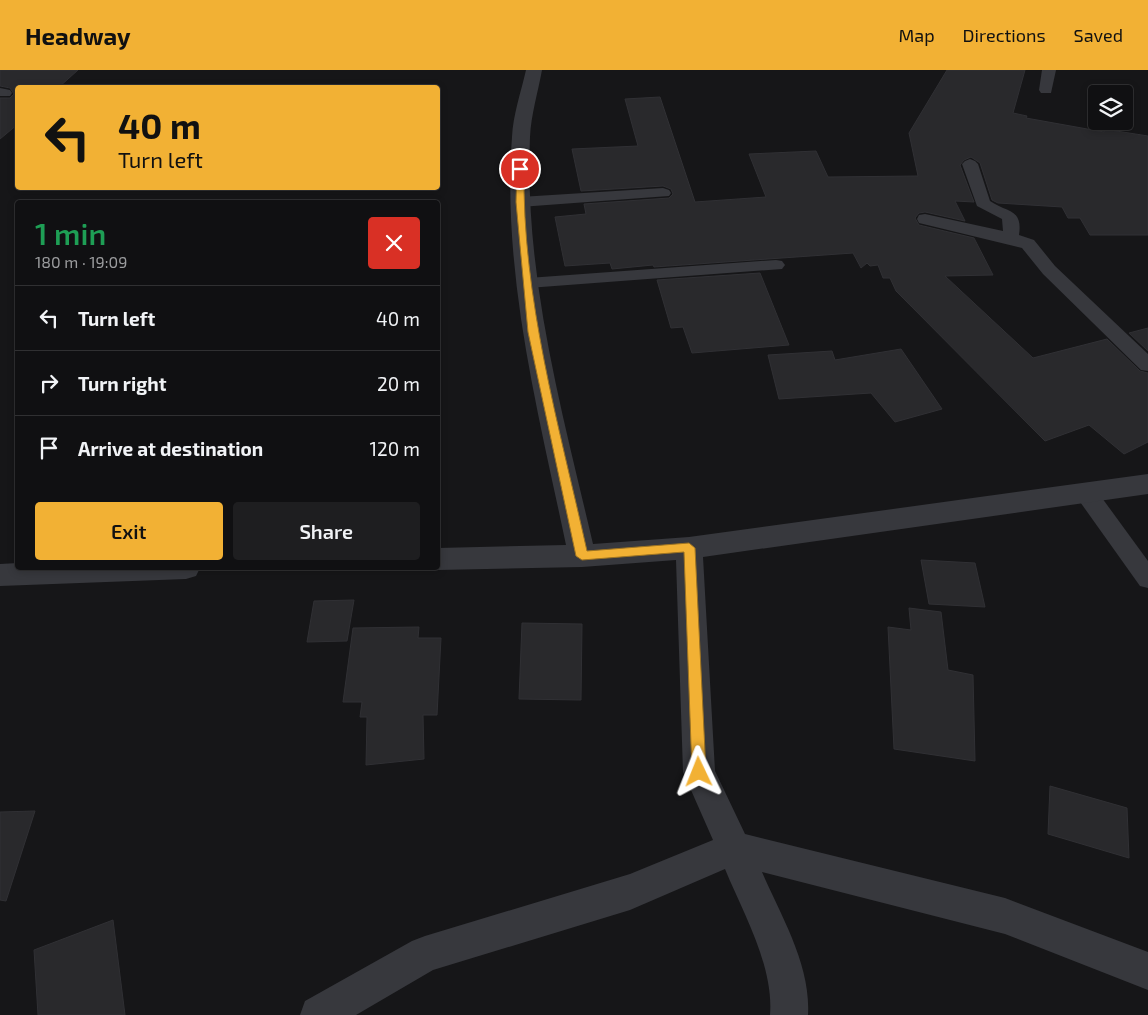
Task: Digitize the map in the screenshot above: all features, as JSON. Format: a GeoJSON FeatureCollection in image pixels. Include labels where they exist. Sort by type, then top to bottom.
{"type":"FeatureCollection","features":[{"type":"Feature","properties":{"kind":"street"},"geometry":{"type":"LineString","coordinates":[[534,70],[521,135],[520,202],[533,332],[582,556]]}},
{"type":"Feature","properties":{"kind":"street"},"geometry":{"type":"LineString","coordinates":[[440,559],[582,556],[689,548],[1148,484]]}},
{"type":"Feature","properties":{"kind":"street"},"geometry":{"type":"LineString","coordinates":[[689,548],[699,772],[734,848],[783,965],[790,1000],[789,1015]]}},
{"type":"Feature","properties":{"kind":"street"},"geometry":{"type":"LineString","coordinates":[[0,575],[133,570]]}},
{"type":"Feature","properties":{"kind":"street"},"geometry":{"type":"LineString","coordinates":[[319,1015],[425,954],[630,892],[734,848],[1005,916],[1148,971]]}},
{"type":"Feature","properties":{"kind":"lane"},"geometry":{"type":"LineString","coordinates":[[1046,90],[1049,70]]}},
{"type":"Feature","properties":{"kind":"lane"},"geometry":{"type":"LineString","coordinates":[[970,164],[983,202],[1009,216],[1013,225],[1010,238]]}},
{"type":"Feature","properties":{"kind":"lane"},"geometry":{"type":"LineString","coordinates":[[520,202],[663,194]]}},
{"type":"Feature","properties":{"kind":"lane"},"geometry":{"type":"LineString","coordinates":[[925,219],[1010,238],[1028,244],[1049,270],[1148,365]]}},
{"type":"Feature","properties":{"kind":"lane"},"geometry":{"type":"LineString","coordinates":[[528,283],[776,265]]}},
{"type":"Feature","properties":{"kind":"lane"},"geometry":{"type":"LineString","coordinates":[[1086,493],[1148,579]]}},
{"type":"Feature","properties":{"kind":"building"},"geometry":{"type":"Polygon","coordinates":[[[0,70],[78,70],[61,85],[15,85],[15,126],[0,139],[0,98],[10,98],[14,94],[10,88],[0,86],[0,70]]]}},
{"type":"Feature","properties":{"kind":"building"},"geometry":{"type":"Polygon","coordinates":[[[947,70],[1025,70],[1013,113],[1027,116],[1026,118],[1088,130],[1104,132],[1104,130],[1110,130],[1148,136],[1148,235],[1090,235],[1080,218],[1068,218],[1062,207],[998,203],[992,200],[980,163],[971,157],[964,160],[960,165],[974,202],[955,201],[965,221],[925,212],[919,213],[915,218],[919,225],[974,238],[993,275],[945,276],[1033,358],[1107,339],[1140,371],[1148,373],[1148,442],[1124,454],[1089,425],[1045,441],[896,291],[890,278],[883,278],[878,265],[870,266],[867,263],[861,268],[853,253],[612,269],[610,263],[565,266],[555,217],[586,214],[584,204],[669,198],[673,194],[671,189],[663,186],[581,191],[572,149],[638,146],[625,99],[660,97],[695,202],[766,197],[749,154],[816,151],[828,177],[918,176],[909,133],[947,70]]]}},
{"type":"Feature","properties":{"kind":"building"},"geometry":{"type":"Polygon","coordinates":[[[760,273],[789,345],[692,353],[683,327],[671,328],[657,280],[760,273]]]}},
{"type":"Feature","properties":{"kind":"building"},"geometry":{"type":"Polygon","coordinates":[[[1148,328],[1148,351],[1129,333],[1148,328]]]}},
{"type":"Feature","properties":{"kind":"building"},"geometry":{"type":"Polygon","coordinates":[[[901,349],[942,409],[895,422],[871,393],[779,399],[768,355],[832,351],[835,360],[901,349]]]}},
{"type":"Feature","properties":{"kind":"building"},"geometry":{"type":"Polygon","coordinates":[[[921,560],[975,563],[985,607],[929,604],[921,560]]]}},
{"type":"Feature","properties":{"kind":"building"},"geometry":{"type":"Polygon","coordinates":[[[354,600],[347,641],[307,642],[314,601],[354,600]]]}},
{"type":"Feature","properties":{"kind":"building"},"geometry":{"type":"Polygon","coordinates":[[[909,608],[941,612],[948,670],[973,675],[975,761],[894,749],[888,627],[911,630],[909,608]]]}},
{"type":"Feature","properties":{"kind":"building"},"geometry":{"type":"Polygon","coordinates":[[[522,623],[582,624],[581,700],[519,699],[522,623]]]}},
{"type":"Feature","properties":{"kind":"building"},"geometry":{"type":"Polygon","coordinates":[[[419,627],[418,638],[441,638],[437,715],[423,715],[424,759],[366,765],[367,717],[360,717],[362,702],[343,702],[353,628],[419,627]]]}},
{"type":"Feature","properties":{"kind":"building"},"geometry":{"type":"Polygon","coordinates":[[[1050,786],[1127,808],[1129,858],[1048,834],[1050,786]]]}},
{"type":"Feature","properties":{"kind":"building"},"geometry":{"type":"Polygon","coordinates":[[[35,811],[6,901],[0,900],[0,812],[35,811]]]}},
{"type":"Feature","properties":{"kind":"building"},"geometry":{"type":"Polygon","coordinates":[[[113,920],[125,1015],[38,1015],[34,950],[113,920]]]}},
{"type":"Feature","properties":{"kind":"route"},"geometry":{"type":"LineString","coordinates":[[520,169],[520,202],[533,332],[582,556],[689,548],[699,772]]}}]}
